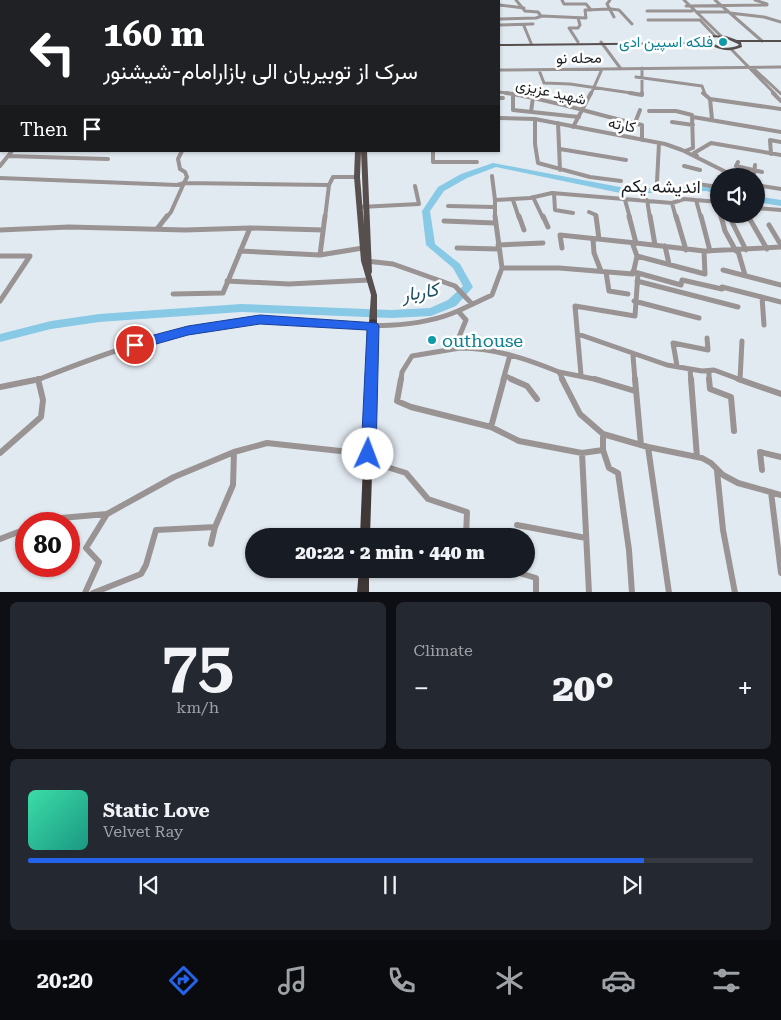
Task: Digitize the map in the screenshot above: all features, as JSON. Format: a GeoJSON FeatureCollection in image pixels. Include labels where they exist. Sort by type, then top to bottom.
{"type":"FeatureCollection","features":[{"type":"Feature","properties":{"kind":"highway"},"geometry":{"type":"LineString","coordinates":[[365,528],[373,324]]}},
{"type":"Feature","properties":{"kind":"highway"},"geometry":{"type":"LineString","coordinates":[[363,592],[364,578]]}},
{"type":"Feature","properties":{"kind":"main road"},"geometry":{"type":"LineString","coordinates":[[708,42],[708,37],[719,35],[739,42],[781,42]]}},
{"type":"Feature","properties":{"kind":"main road"},"geometry":{"type":"LineString","coordinates":[[500,44],[708,42],[719,48],[731,49],[741,46],[739,42]]}},
{"type":"Feature","properties":{"kind":"main road"},"geometry":{"type":"LineString","coordinates":[[739,42],[781,42]]}},
{"type":"Feature","properties":{"kind":"main road"},"geometry":{"type":"LineString","coordinates":[[500,44],[602,43]]}},
{"type":"Feature","properties":{"kind":"main road"},"geometry":{"type":"LineString","coordinates":[[358,152],[357,176],[363,207],[369,280],[374,295],[373,324]]}},
{"type":"Feature","properties":{"kind":"main road"},"geometry":{"type":"LineString","coordinates":[[364,152],[363,248],[367,261]]}},
{"type":"Feature","properties":{"kind":"street"},"geometry":{"type":"LineString","coordinates":[[516,0],[529,12],[538,12],[541,16]]}},
{"type":"Feature","properties":{"kind":"street"},"geometry":{"type":"LineString","coordinates":[[562,0],[564,4],[586,4],[591,10]]}},
{"type":"Feature","properties":{"kind":"street"},"geometry":{"type":"LineString","coordinates":[[610,0],[607,4],[614,18]]}},
{"type":"Feature","properties":{"kind":"street"},"geometry":{"type":"LineString","coordinates":[[682,0],[700,20],[719,35]]}},
{"type":"Feature","properties":{"kind":"street"},"geometry":{"type":"LineString","coordinates":[[715,0],[762,41]]}},
{"type":"Feature","properties":{"kind":"street"},"geometry":{"type":"LineString","coordinates":[[688,6],[768,5],[756,0]]}},
{"type":"Feature","properties":{"kind":"street"},"geometry":{"type":"LineString","coordinates":[[500,3],[524,8]]}},
{"type":"Feature","properties":{"kind":"street"},"geometry":{"type":"LineString","coordinates":[[688,6],[697,12],[719,35]]}},
{"type":"Feature","properties":{"kind":"street"},"geometry":{"type":"LineString","coordinates":[[500,19],[536,18],[541,16],[586,18],[585,10],[611,9],[619,10],[632,24]]}},
{"type":"Feature","properties":{"kind":"street"},"geometry":{"type":"LineString","coordinates":[[647,11],[692,11]]}},
{"type":"Feature","properties":{"kind":"street"},"geometry":{"type":"LineString","coordinates":[[697,12],[730,12],[781,22]]}},
{"type":"Feature","properties":{"kind":"street"},"geometry":{"type":"LineString","coordinates":[[578,18],[580,25],[578,28],[569,28],[578,42]]}},
{"type":"Feature","properties":{"kind":"street"},"geometry":{"type":"LineString","coordinates":[[648,20],[700,20]]}},
{"type":"Feature","properties":{"kind":"street"},"geometry":{"type":"LineString","coordinates":[[500,25],[533,24]]}},
{"type":"Feature","properties":{"kind":"street"},"geometry":{"type":"LineString","coordinates":[[524,26],[531,43]]}},
{"type":"Feature","properties":{"kind":"street"},"geometry":{"type":"LineString","coordinates":[[602,43],[621,69]]}},
{"type":"Feature","properties":{"kind":"street"},"geometry":{"type":"LineString","coordinates":[[731,49],[781,101]]}},
{"type":"Feature","properties":{"kind":"street","name":"محله نو"},"geometry":{"type":"LineString","coordinates":[[500,70],[781,67]]}},
{"type":"Feature","properties":{"kind":"street"},"geometry":{"type":"LineString","coordinates":[[538,70],[544,83],[642,95],[644,78],[642,68]]}},
{"type":"Feature","properties":{"kind":"street"},"geometry":{"type":"LineString","coordinates":[[750,68],[756,69],[781,94]]}},
{"type":"Feature","properties":{"kind":"street"},"geometry":{"type":"LineString","coordinates":[[574,127],[602,69]]}},
{"type":"Feature","properties":{"kind":"street"},"geometry":{"type":"LineString","coordinates":[[636,77],[702,86],[704,93],[710,99],[781,109]]}},
{"type":"Feature","properties":{"kind":"street"},"geometry":{"type":"LineString","coordinates":[[767,86],[781,86]]}},
{"type":"Feature","properties":{"kind":"street","name":"شهید عزیزی"},"geometry":{"type":"LineString","coordinates":[[500,92],[533,97],[559,103],[581,111],[635,123]]}},
{"type":"Feature","properties":{"kind":"street"},"geometry":{"type":"LineString","coordinates":[[513,94],[513,110],[579,117]]}},
{"type":"Feature","properties":{"kind":"street"},"geometry":{"type":"LineString","coordinates":[[530,112],[533,97]]}},
{"type":"Feature","properties":{"kind":"street"},"geometry":{"type":"LineString","coordinates":[[710,99],[712,119]]}},
{"type":"Feature","properties":{"kind":"street"},"geometry":{"type":"LineString","coordinates":[[640,110],[635,123],[642,125],[642,140]]}},
{"type":"Feature","properties":{"kind":"street"},"geometry":{"type":"LineString","coordinates":[[650,111],[676,111],[693,117],[781,132]]}},
{"type":"Feature","properties":{"kind":"street"},"geometry":{"type":"LineString","coordinates":[[684,151],[693,148],[693,117]]}},
{"type":"Feature","properties":{"kind":"street","name":"کارته"},"geometry":{"type":"LineString","coordinates":[[500,118],[535,118],[658,143],[684,151],[718,168]]}},
{"type":"Feature","properties":{"kind":"street"},"geometry":{"type":"LineString","coordinates":[[535,118],[535,144],[538,163],[590,177],[621,181]]}},
{"type":"Feature","properties":{"kind":"street"},"geometry":{"type":"LineString","coordinates":[[672,122],[693,125]]}},
{"type":"Feature","properties":{"kind":"street"},"geometry":{"type":"LineString","coordinates":[[558,123],[560,170]]}},
{"type":"Feature","properties":{"kind":"street"},"geometry":{"type":"LineString","coordinates":[[771,154],[770,140],[781,142]]}},
{"type":"Feature","properties":{"kind":"street"},"geometry":{"type":"LineString","coordinates":[[657,182],[658,143]]}},
{"type":"Feature","properties":{"kind":"street"},"geometry":{"type":"LineString","coordinates":[[708,164],[694,153],[711,143],[781,155]]}},
{"type":"Feature","properties":{"kind":"street"},"geometry":{"type":"LineString","coordinates":[[560,150],[626,160]]}},
{"type":"Feature","properties":{"kind":"street"},"geometry":{"type":"LineString","coordinates":[[0,166],[11,152]]}},
{"type":"Feature","properties":{"kind":"street"},"geometry":{"type":"LineString","coordinates":[[157,229],[171,212],[187,178],[185,172],[180,169],[178,159],[182,152]]}},
{"type":"Feature","properties":{"kind":"street"},"geometry":{"type":"LineString","coordinates":[[433,152],[433,162],[477,162]]}},
{"type":"Feature","properties":{"kind":"street"},"geometry":{"type":"LineString","coordinates":[[8,156],[108,159]]}},
{"type":"Feature","properties":{"kind":"street"},"geometry":{"type":"LineString","coordinates":[[693,168],[697,157]]}},
{"type":"Feature","properties":{"kind":"street"},"geometry":{"type":"LineString","coordinates":[[738,162],[736,166],[745,168]]}},
{"type":"Feature","properties":{"kind":"street"},"geometry":{"type":"LineString","coordinates":[[684,166],[700,170]]}},
{"type":"Feature","properties":{"kind":"street"},"geometry":{"type":"LineString","coordinates":[[320,255],[329,185],[333,177],[357,176]]}},
{"type":"Feature","properties":{"kind":"street"},"geometry":{"type":"LineString","coordinates":[[0,387],[8,387],[38,379],[100,355],[188,330],[260,320],[373,324],[414,322],[458,311],[471,302],[492,295],[502,268],[494,223],[495,200],[492,176]]}},
{"type":"Feature","properties":{"kind":"street"},"geometry":{"type":"LineString","coordinates":[[0,178],[177,185],[184,183],[329,185]]}},
{"type":"Feature","properties":{"kind":"street"},"geometry":{"type":"LineString","coordinates":[[698,184],[710,186]]}},
{"type":"Feature","properties":{"kind":"street"},"geometry":{"type":"LineString","coordinates":[[363,207],[419,204],[415,186]]}},
{"type":"Feature","properties":{"kind":"street"},"geometry":{"type":"LineString","coordinates":[[765,186],[781,189]]}},
{"type":"Feature","properties":{"kind":"street"},"geometry":{"type":"LineString","coordinates":[[554,193],[555,210],[573,213]]}},
{"type":"Feature","properties":{"kind":"street","name":"اندیشه یکم"},"geometry":{"type":"LineString","coordinates":[[495,200],[512,200],[554,193],[672,203],[684,199],[710,201]]}},
{"type":"Feature","properties":{"kind":"street"},"geometry":{"type":"LineString","coordinates":[[533,197],[548,227]]}},
{"type":"Feature","properties":{"kind":"street"},"geometry":{"type":"LineString","coordinates":[[512,200],[524,230]]}},
{"type":"Feature","properties":{"kind":"street"},"geometry":{"type":"LineString","coordinates":[[582,375],[575,306],[635,316],[634,301],[637,282],[635,272],[636,256],[633,245],[636,243],[625,200]]}},
{"type":"Feature","properties":{"kind":"street"},"geometry":{"type":"LineString","coordinates":[[647,200],[655,245]]}},
{"type":"Feature","properties":{"kind":"street"},"geometry":{"type":"LineString","coordinates":[[636,256],[705,274],[707,251],[696,200]]}},
{"type":"Feature","properties":{"kind":"street"},"geometry":{"type":"LineString","coordinates":[[672,203],[686,250]]}},
{"type":"Feature","properties":{"kind":"street"},"geometry":{"type":"LineString","coordinates":[[448,206],[494,208]]}},
{"type":"Feature","properties":{"kind":"street"},"geometry":{"type":"LineString","coordinates":[[765,209],[781,210]]}},
{"type":"Feature","properties":{"kind":"street"},"geometry":{"type":"LineString","coordinates":[[589,212],[596,215],[594,252],[603,272],[608,291],[628,294]]}},
{"type":"Feature","properties":{"kind":"street"},"geometry":{"type":"LineString","coordinates":[[444,221],[494,223]]}},
{"type":"Feature","properties":{"kind":"street"},"geometry":{"type":"LineString","coordinates":[[722,223],[737,251],[745,275]]}},
{"type":"Feature","properties":{"kind":"street"},"geometry":{"type":"LineString","coordinates":[[732,223],[746,250]]}},
{"type":"Feature","properties":{"kind":"street"},"geometry":{"type":"LineString","coordinates":[[752,223],[767,250]]}},
{"type":"Feature","properties":{"kind":"street"},"geometry":{"type":"LineString","coordinates":[[562,248],[560,235],[686,250],[767,250],[781,246],[769,225]]}},
{"type":"Feature","properties":{"kind":"street"},"geometry":{"type":"LineString","coordinates":[[0,230],[69,227],[185,230],[250,228],[323,230]]}},
{"type":"Feature","properties":{"kind":"street"},"geometry":{"type":"LineString","coordinates":[[173,294],[222,294],[250,228]]}},
{"type":"Feature","properties":{"kind":"street"},"geometry":{"type":"LineString","coordinates":[[458,248],[498,247],[543,242]]}},
{"type":"Feature","properties":{"kind":"street"},"geometry":{"type":"LineString","coordinates":[[665,246],[669,264]]}},
{"type":"Feature","properties":{"kind":"street"},"geometry":{"type":"LineString","coordinates":[[240,251],[320,255],[363,248]]}},
{"type":"Feature","properties":{"kind":"street"},"geometry":{"type":"LineString","coordinates":[[0,256],[30,256],[0,301]]}},
{"type":"Feature","properties":{"kind":"street"},"geometry":{"type":"LineString","coordinates":[[367,261],[393,264],[455,286],[471,302]]}},
{"type":"Feature","properties":{"kind":"street"},"geometry":{"type":"LineString","coordinates":[[502,268],[559,268],[633,274],[635,272],[681,285],[682,280],[781,302]]}},
{"type":"Feature","properties":{"kind":"street"},"geometry":{"type":"LineString","coordinates":[[723,270],[781,285]]}},
{"type":"Feature","properties":{"kind":"street"},"geometry":{"type":"LineString","coordinates":[[227,281],[289,284],[369,280]]}},
{"type":"Feature","properties":{"kind":"street"},"geometry":{"type":"LineString","coordinates":[[637,282],[738,307]]}},
{"type":"Feature","properties":{"kind":"street"},"geometry":{"type":"LineString","coordinates":[[762,297],[764,325]]}},
{"type":"Feature","properties":{"kind":"street"},"geometry":{"type":"LineString","coordinates":[[634,301],[699,318]]}},
{"type":"Feature","properties":{"kind":"street"},"geometry":{"type":"LineString","coordinates":[[458,311],[466,320],[459,335],[460,348]]}},
{"type":"Feature","properties":{"kind":"street"},"geometry":{"type":"LineString","coordinates":[[578,334],[633,356],[690,370],[709,372],[714,370],[781,394]]}},
{"type":"Feature","properties":{"kind":"street"},"geometry":{"type":"LineString","coordinates":[[677,366],[673,343],[708,350],[706,338]]}},
{"type":"Feature","properties":{"kind":"street"},"geometry":{"type":"LineString","coordinates":[[740,380],[742,341]]}},
{"type":"Feature","properties":{"kind":"street"},"geometry":{"type":"LineString","coordinates":[[604,450],[582,453],[519,441],[491,427],[410,407],[397,401],[402,372],[412,356],[460,348],[479,347],[510,355],[559,372],[582,375],[635,391]]}},
{"type":"Feature","properties":{"kind":"street"},"geometry":{"type":"LineString","coordinates":[[491,427],[510,355]]}},
{"type":"Feature","properties":{"kind":"street"},"geometry":{"type":"LineString","coordinates":[[633,356],[635,391],[669,592]]}},
{"type":"Feature","properties":{"kind":"street"},"geometry":{"type":"LineString","coordinates":[[690,370],[696,457]]}},
{"type":"Feature","properties":{"kind":"street"},"geometry":{"type":"LineString","coordinates":[[559,372],[580,414],[603,434],[645,446],[696,457],[711,463],[717,471],[738,483],[781,495]]}},
{"type":"Feature","properties":{"kind":"street"},"geometry":{"type":"LineString","coordinates":[[709,372],[710,389],[731,397],[734,431]]}},
{"type":"Feature","properties":{"kind":"street"},"geometry":{"type":"LineString","coordinates":[[506,376],[527,386],[537,399]]}},
{"type":"Feature","properties":{"kind":"street"},"geometry":{"type":"LineString","coordinates":[[0,453],[41,417],[43,400],[38,379]]}},
{"type":"Feature","properties":{"kind":"street"},"geometry":{"type":"LineString","coordinates":[[603,434],[604,450],[609,468],[618,473],[630,550],[632,592]]}},
{"type":"Feature","properties":{"kind":"street"},"geometry":{"type":"LineString","coordinates":[[80,517],[107,514],[174,477],[234,452],[266,443],[368,458],[406,473],[428,499],[467,512],[466,528]]}},
{"type":"Feature","properties":{"kind":"street"},"geometry":{"type":"LineString","coordinates":[[211,544],[214,527],[233,486],[234,452]]}},
{"type":"Feature","properties":{"kind":"street"},"geometry":{"type":"LineString","coordinates":[[762,470],[760,452],[781,457]]}},
{"type":"Feature","properties":{"kind":"street"},"geometry":{"type":"LineString","coordinates":[[582,453],[589,592]]}},
{"type":"Feature","properties":{"kind":"street"},"geometry":{"type":"LineString","coordinates":[[717,471],[723,530],[735,592]]}},
{"type":"Feature","properties":{"kind":"street"},"geometry":{"type":"LineString","coordinates":[[771,492],[781,573]]}},
{"type":"Feature","properties":{"kind":"street"},"geometry":{"type":"LineString","coordinates":[[85,592],[99,562],[86,548],[107,514]]}},
{"type":"Feature","properties":{"kind":"street"},"geometry":{"type":"LineString","coordinates":[[518,525],[586,538]]}},
{"type":"Feature","properties":{"kind":"street"},"geometry":{"type":"LineString","coordinates":[[93,592],[141,574],[146,565],[156,530],[214,527]]}},
{"type":"Feature","properties":{"kind":"street"},"geometry":{"type":"LineString","coordinates":[[0,539],[15,533]]}},
{"type":"Feature","properties":{"kind":"street"},"geometry":{"type":"LineString","coordinates":[[535,578],[536,592]]}},
{"type":"Feature","properties":{"kind":"waterway","name":"کاربار"},"geometry":{"type":"LineString","coordinates":[[0,338],[51,325],[99,318],[241,308],[391,314],[431,312],[452,303],[468,287],[457,266],[431,245],[426,211],[441,189],[464,176],[496,165],[625,191],[710,190]]}},
{"type":"Feature","properties":{"kind":"waterway","name":"کاربار"},"geometry":{"type":"LineString","coordinates":[[765,200],[781,203]]}},
{"type":"Feature","properties":{"kind":"place","name":"فلکه اسپین ادی"},"geometry":{"type":"Point","coordinates":[723,42]}},
{"type":"Feature","properties":{"kind":"place","name":"outhouse"},"geometry":{"type":"Point","coordinates":[432,340]}},
{"type":"Feature","properties":{"kind":"route"},"geometry":{"type":"LineString","coordinates":[[135,345],[188,330],[260,320],[373,326],[368,454]]}}]}
